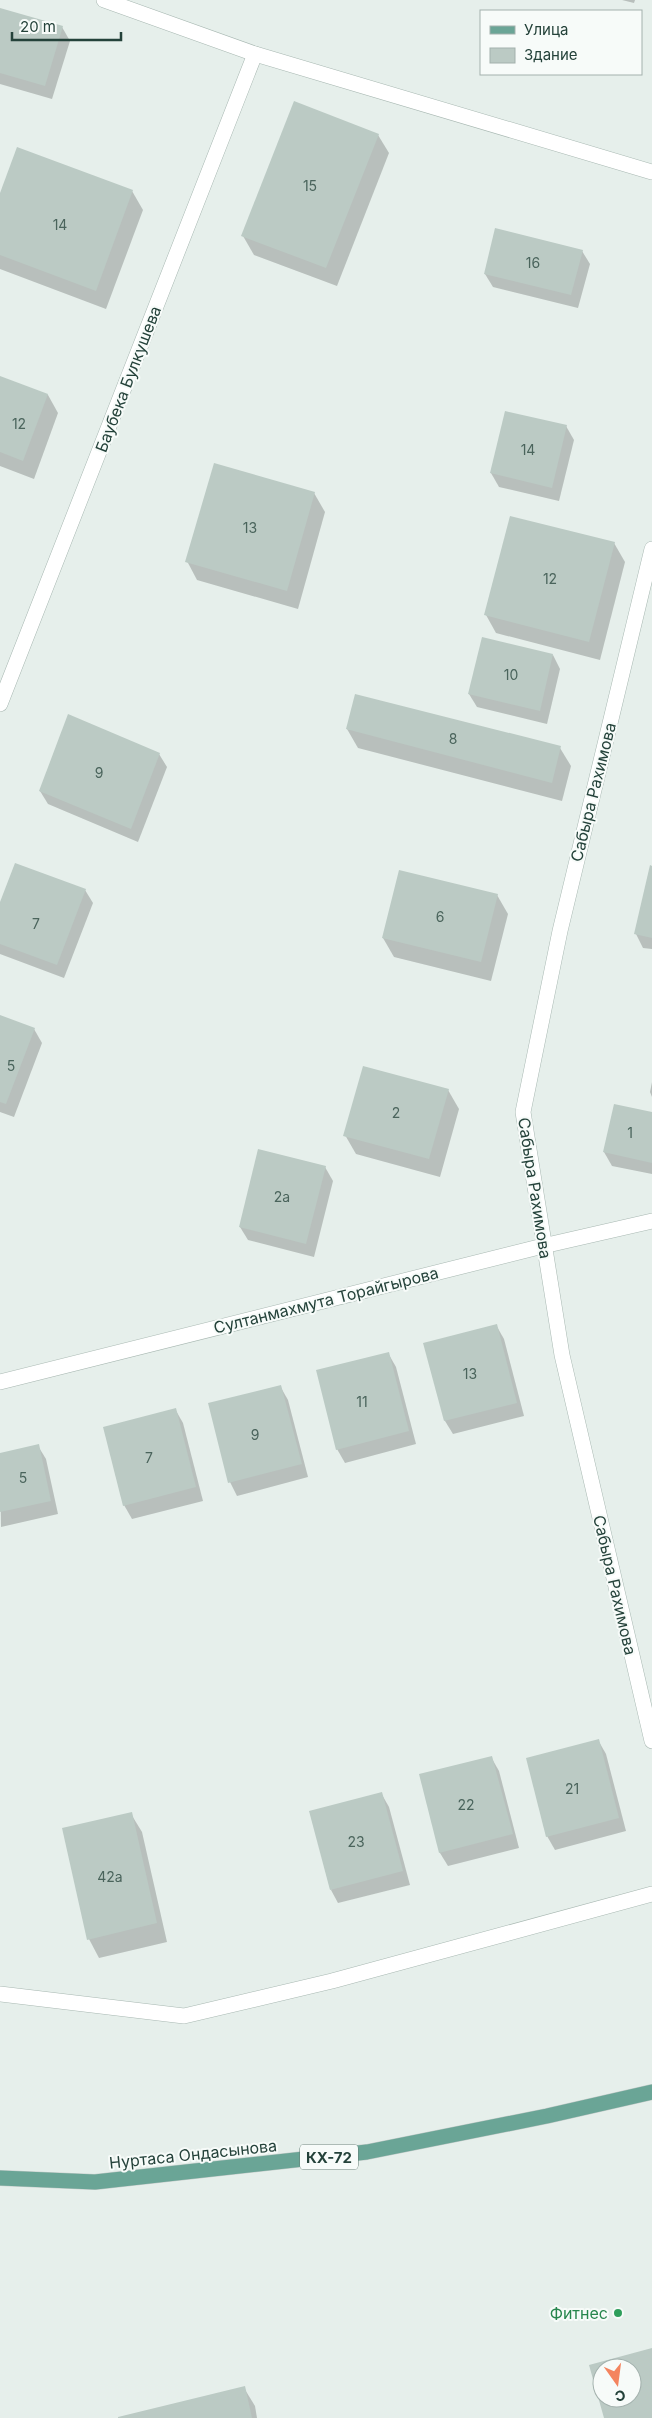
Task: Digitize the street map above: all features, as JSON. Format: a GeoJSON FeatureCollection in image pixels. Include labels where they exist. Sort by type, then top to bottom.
{"type":"FeatureCollection","features":[{"type":"Feature","properties":{"kind":"main road","name":"Нуртаса Ондасынова"},"geometry":{"type":"LineString","coordinates":[[0,2178],[95,2182],[367,2152],[547,2116],[652,2092]]}},
{"type":"Feature","properties":{"kind":"street"},"geometry":{"type":"LineString","coordinates":[[104,0],[256,54],[652,172]]}},
{"type":"Feature","properties":{"kind":"street","name":"Баубека Булкушева"},"geometry":{"type":"LineString","coordinates":[[0,704],[256,54]]}},
{"type":"Feature","properties":{"kind":"street","name":"Сабыра Рахимова"},"geometry":{"type":"LineString","coordinates":[[652,549],[560,931],[523,1112],[543,1246],[562,1354],[652,1741]]}},
{"type":"Feature","properties":{"kind":"street","name":"Султанмахмута Торайгырова"},"geometry":{"type":"LineString","coordinates":[[0,1382],[543,1246],[652,1221]]}},
{"type":"Feature","properties":{"kind":"street"},"geometry":{"type":"LineString","coordinates":[[0,1994],[184,2016],[332,1981],[652,1894]]}},
{"type":"Feature","properties":{"kind":"building"},"geometry":{"type":"Polygon","coordinates":[[[0,8],[63,26],[45,86],[0,73],[0,8]]]}},
{"type":"Feature","properties":{"kind":"building"},"geometry":{"type":"Polygon","coordinates":[[[294,101],[379,134],[326,268],[241,236],[294,101]]]}},
{"type":"Feature","properties":{"kind":"building"},"geometry":{"type":"Polygon","coordinates":[[[17,147],[133,190],[96,291],[0,255],[0,193],[17,147]]]}},
{"type":"Feature","properties":{"kind":"building"},"geometry":{"type":"Polygon","coordinates":[[[495,228],[583,250],[571,295],[484,274],[495,228]]]}},
{"type":"Feature","properties":{"kind":"building"},"geometry":{"type":"Polygon","coordinates":[[[0,376],[48,394],[23,461],[0,452],[0,376]]]}},
{"type":"Feature","properties":{"kind":"building"},"geometry":{"type":"Polygon","coordinates":[[[505,411],[567,425],[552,488],[490,473],[505,411]]]}},
{"type":"Feature","properties":{"kind":"building"},"geometry":{"type":"Polygon","coordinates":[[[214,463],[315,492],[287,591],[185,562],[214,463]]]}},
{"type":"Feature","properties":{"kind":"building"},"geometry":{"type":"Polygon","coordinates":[[[510,516],[615,542],[589,642],[484,615],[510,516]]]}},
{"type":"Feature","properties":{"kind":"building"},"geometry":{"type":"Polygon","coordinates":[[[482,637],[553,654],[540,711],[468,694],[482,637]]]}},
{"type":"Feature","properties":{"kind":"building"},"geometry":{"type":"Polygon","coordinates":[[[355,694],[561,746],[552,783],[346,729],[355,694]]]}},
{"type":"Feature","properties":{"kind":"building"},"geometry":{"type":"Polygon","coordinates":[[[68,714],[160,753],[131,829],[39,791],[68,714]]]}},
{"type":"Feature","properties":{"kind":"building"},"geometry":{"type":"Polygon","coordinates":[[[15,863],[86,889],[57,965],[0,944],[0,902],[15,863]]]}},
{"type":"Feature","properties":{"kind":"building"},"geometry":{"type":"Polygon","coordinates":[[[650,865],[652,866],[652,938],[634,934],[650,865]]]}},
{"type":"Feature","properties":{"kind":"building"},"geometry":{"type":"Polygon","coordinates":[[[399,870],[498,894],[481,962],[382,938],[399,870]]]}},
{"type":"Feature","properties":{"kind":"building"},"geometry":{"type":"Polygon","coordinates":[[[0,1015],[35,1028],[6,1104],[0,1102],[0,1015]]]}},
{"type":"Feature","properties":{"kind":"building"},"geometry":{"type":"Polygon","coordinates":[[[363,1066],[449,1089],[429,1159],[343,1136],[363,1066]]]}},
{"type":"Feature","properties":{"kind":"building"},"geometry":{"type":"Polygon","coordinates":[[[614,1104],[652,1112],[652,1163],[603,1152],[614,1104]]]}},
{"type":"Feature","properties":{"kind":"building"},"geometry":{"type":"Polygon","coordinates":[[[258,1149],[326,1166],[306,1244],[239,1227],[258,1149]]]}},
{"type":"Feature","properties":{"kind":"building"},"geometry":{"type":"Polygon","coordinates":[[[497,1324],[517,1403],[444,1421],[423,1343],[497,1324]]]}},
{"type":"Feature","properties":{"kind":"building"},"geometry":{"type":"Polygon","coordinates":[[[389,1352],[409,1431],[336,1450],[316,1370],[389,1352]]]}},
{"type":"Feature","properties":{"kind":"building"},"geometry":{"type":"Polygon","coordinates":[[[281,1385],[302,1464],[228,1483],[208,1403],[281,1385]]]}},
{"type":"Feature","properties":{"kind":"building"},"geometry":{"type":"Polygon","coordinates":[[[176,1408],[196,1487],[123,1506],[103,1427],[176,1408]]]}},
{"type":"Feature","properties":{"kind":"building"},"geometry":{"type":"Polygon","coordinates":[[[39,1444],[51,1501],[0,1512],[0,1453],[39,1444]]]}},
{"type":"Feature","properties":{"kind":"building"},"geometry":{"type":"Polygon","coordinates":[[[599,1739],[619,1818],[546,1837],[526,1758],[599,1739]]]}},
{"type":"Feature","properties":{"kind":"building"},"geometry":{"type":"Polygon","coordinates":[[[492,1756],[513,1834],[439,1853],[419,1774],[492,1756]]]}},
{"type":"Feature","properties":{"kind":"building"},"geometry":{"type":"Polygon","coordinates":[[[382,1792],[403,1871],[330,1890],[309,1811],[382,1792]]]}},
{"type":"Feature","properties":{"kind":"building"},"geometry":{"type":"Polygon","coordinates":[[[132,1812],[157,1923],[87,1940],[62,1828],[132,1812]]]}},
{"type":"Feature","properties":{"kind":"building"},"geometry":{"type":"Polygon","coordinates":[[[652,2348],[652,2418],[604,2418],[601,2408],[642,2408],[642,2358],[615,2358],[652,2348]]]}},
{"type":"Feature","properties":{"kind":"building"},"geometry":{"type":"Polygon","coordinates":[[[592,2364],[592,2376],[589,2365],[592,2364]]]}},
{"type":"Feature","properties":{"kind":"building"},"geometry":{"type":"Polygon","coordinates":[[[245,2386],[252,2418],[118,2418],[118,2417],[245,2386]]]}},
{"type":"Feature","properties":{"kind":"place","name":"Фитнес"},"geometry":{"type":"Point","coordinates":[618,2313]}}]}
